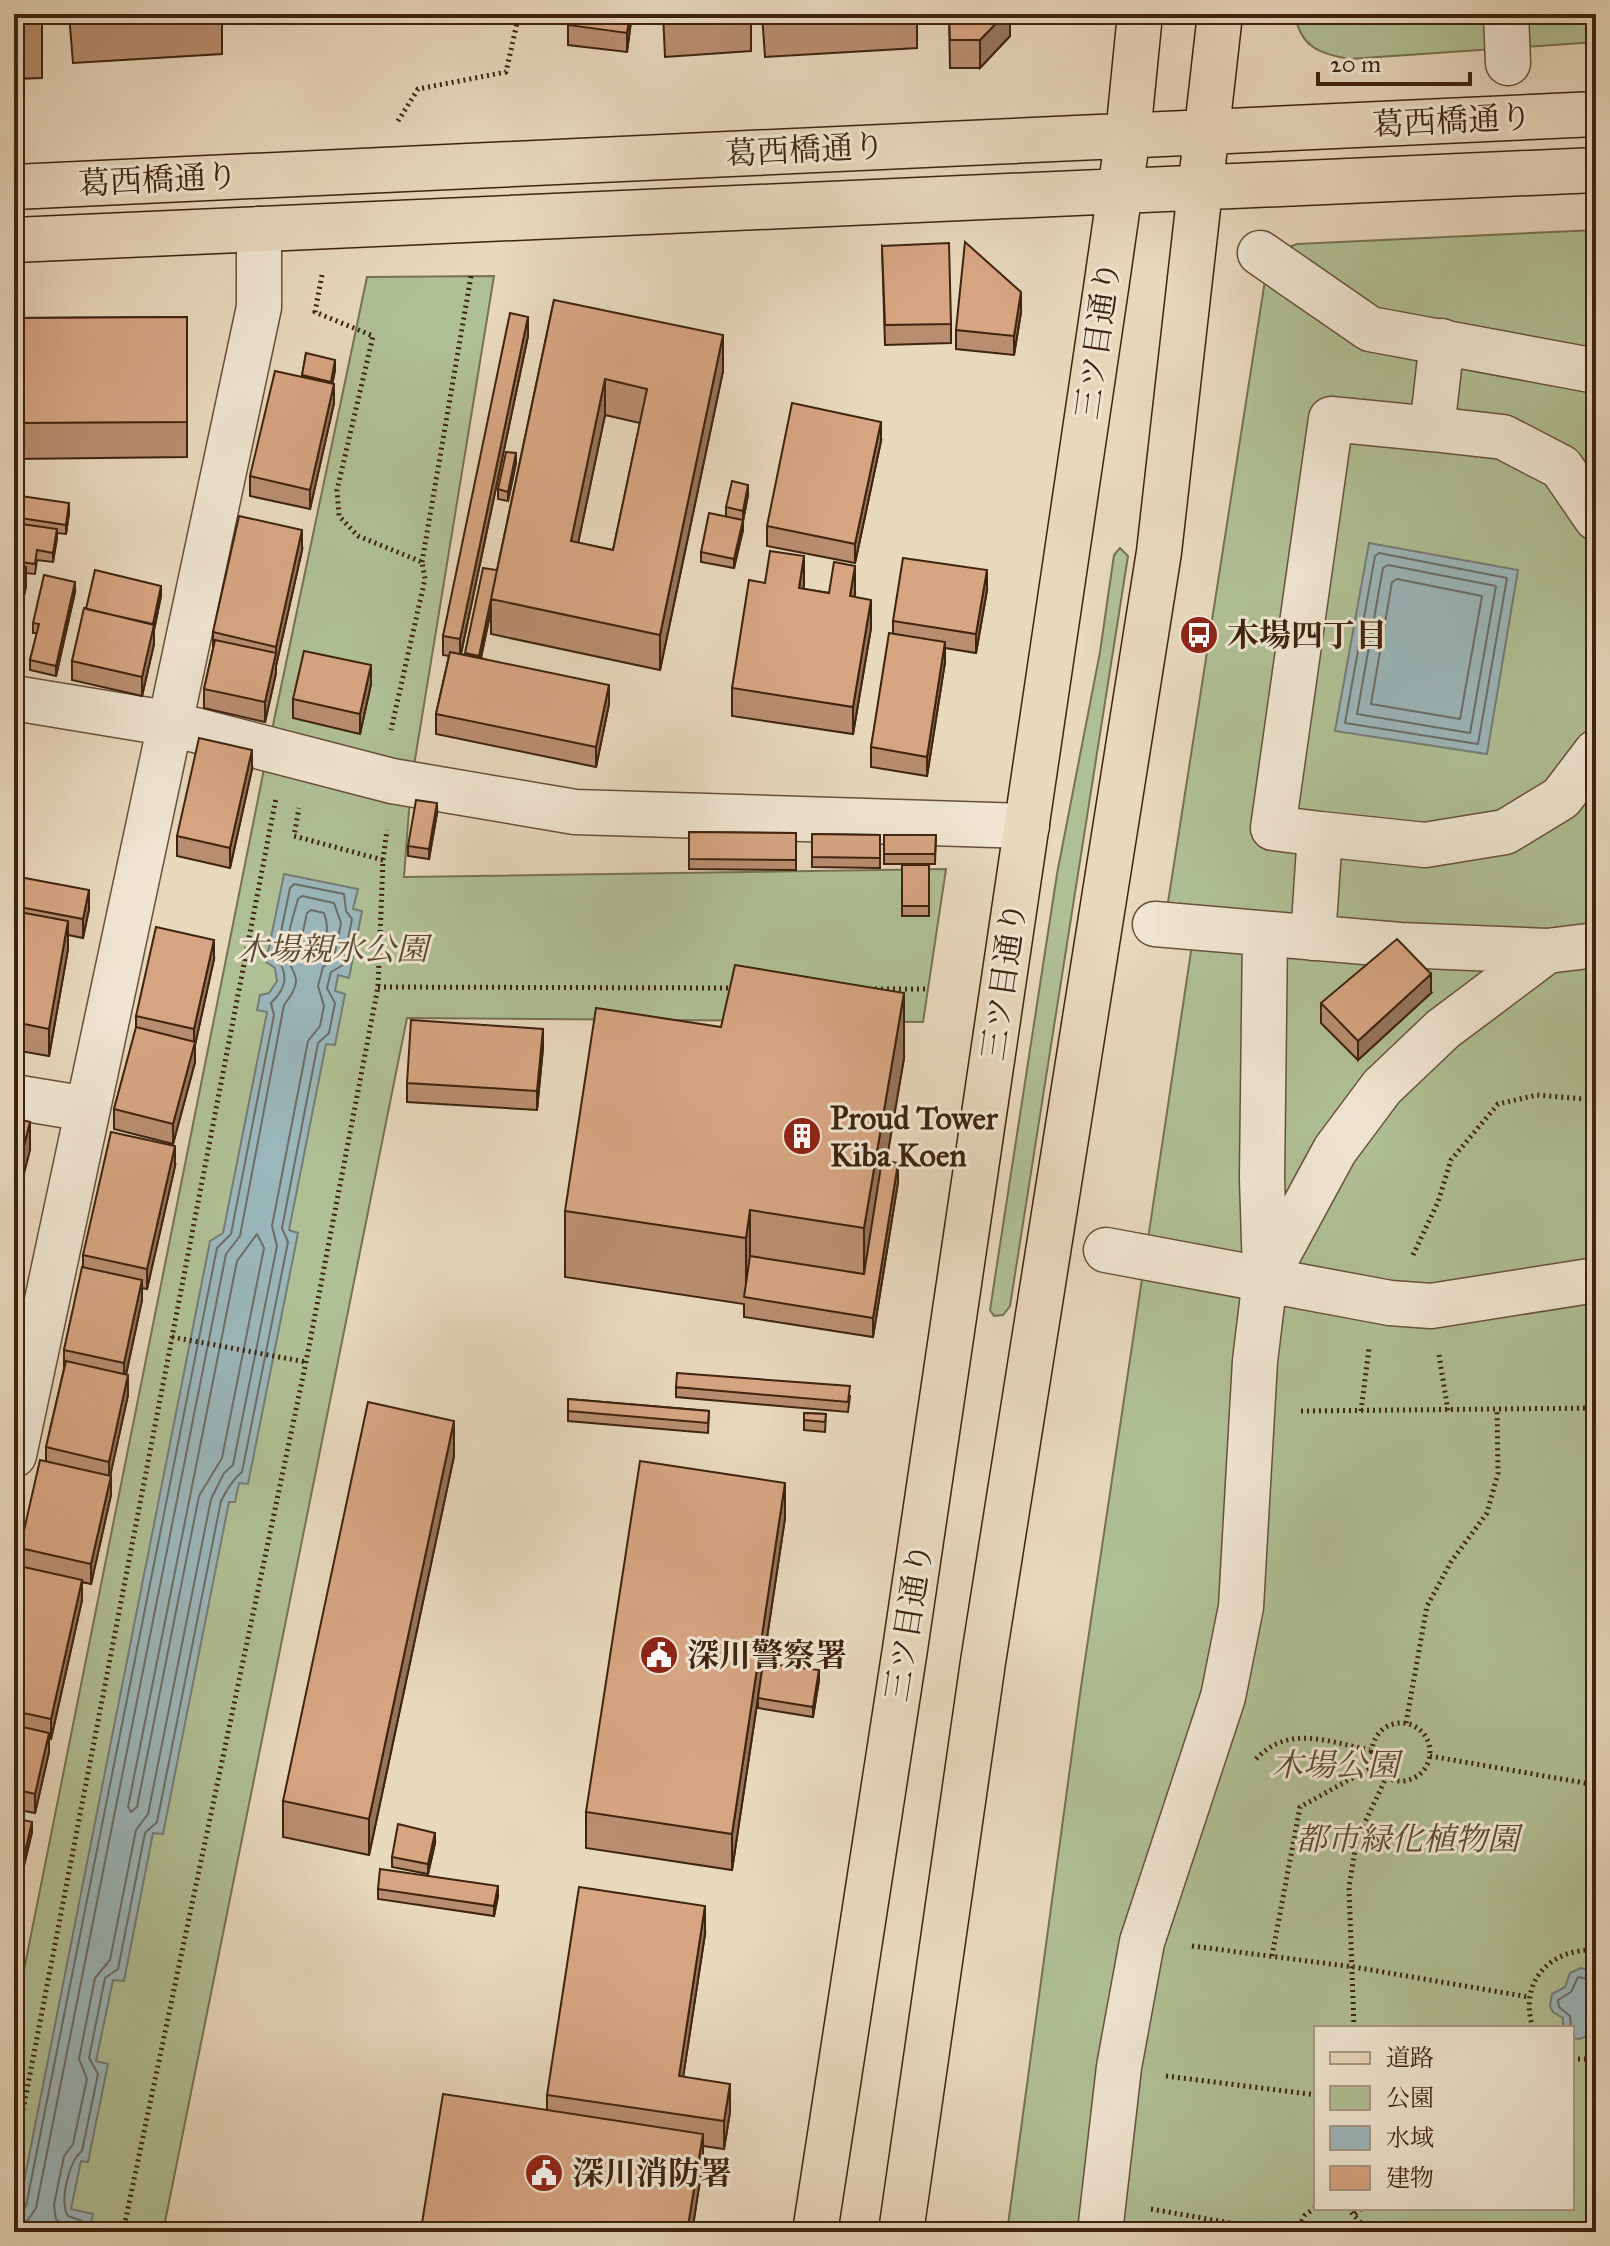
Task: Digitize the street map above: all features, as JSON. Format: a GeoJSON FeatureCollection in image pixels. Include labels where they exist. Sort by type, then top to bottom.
{"type":"FeatureCollection","features":[{"type":"Feature","properties":{"kind":"main road","name":"三ツ目通り"},"geometry":{"type":"LineString","coordinates":[[815,2232],[1027,826],[1128,135],[1140,14]]}},
{"type":"Feature","properties":{"kind":"main road"},"geometry":{"type":"LineString","coordinates":[[901,2232],[983,1662],[1159,552],[1220,14]]}},
{"type":"Feature","properties":{"kind":"main road","name":"葛西橋通り"},"geometry":{"type":"LineString","coordinates":[[14,187],[1596,114]]}},
{"type":"Feature","properties":{"kind":"main road","name":"葛西橋通り"},"geometry":{"type":"LineString","coordinates":[[14,240],[1596,170]]}},
{"type":"Feature","properties":{"kind":"street"},"geometry":{"type":"LineString","coordinates":[[1506,14],[1508,63]]}},
{"type":"Feature","properties":{"kind":"street"},"geometry":{"type":"LineString","coordinates":[[14,1455],[259,307],[259,229]]}},
{"type":"Feature","properties":{"kind":"street"},"geometry":{"type":"LineString","coordinates":[[1260,253],[1370,329],[1596,371]]}},
{"type":"Feature","properties":{"kind":"street"},"geometry":{"type":"LineString","coordinates":[[1432,429],[1442,341]]}},
{"type":"Feature","properties":{"kind":"street"},"geometry":{"type":"LineString","coordinates":[[1596,518],[1561,467],[1503,437],[1331,419],[1273,828],[1425,845],[1505,832],[1561,798],[1596,752]]}},
{"type":"Feature","properties":{"kind":"street"},"geometry":{"type":"LineString","coordinates":[[14,698],[172,724],[380,778],[575,812],[1027,826]]}},
{"type":"Feature","properties":{"kind":"street"},"geometry":{"type":"LineString","coordinates":[[1313,938],[1320,834]]}},
{"type":"Feature","properties":{"kind":"street"},"geometry":{"type":"LineString","coordinates":[[1155,924],[1265,935],[1547,951],[1596,945]]}},
{"type":"Feature","properties":{"kind":"street"},"geometry":{"type":"LineString","coordinates":[[1100,2232],[1119,2067],[1142,1942],[1223,1697],[1241,1607],[1252,1412],[1265,1279],[1262,1178],[1265,935]]}},
{"type":"Feature","properties":{"kind":"street"},"geometry":{"type":"LineString","coordinates":[[1265,1279],[1335,1150],[1382,1087],[1443,1029],[1547,951]]}},
{"type":"Feature","properties":{"kind":"street"},"geometry":{"type":"LineString","coordinates":[[14,1097],[87,1109]]}},
{"type":"Feature","properties":{"kind":"street"},"geometry":{"type":"LineString","coordinates":[[1106,1250],[1399,1303],[1596,1280]]}},
{"type":"Feature","properties":{"kind":"path"},"geometry":{"type":"LineString","coordinates":[[398,122],[418,89],[506,72],[519,14]]}},
{"type":"Feature","properties":{"kind":"path"},"geometry":{"type":"LineString","coordinates":[[322,275],[315,312],[373,336],[337,490],[339,516],[358,536],[422,562]]}},
{"type":"Feature","properties":{"kind":"path"},"geometry":{"type":"LineString","coordinates":[[380,778],[425,579],[422,562],[471,276]]}},
{"type":"Feature","properties":{"kind":"path"},"geometry":{"type":"LineString","coordinates":[[123,2232],[306,1362],[378,987],[383,860],[294,836],[297,757]]}},
{"type":"Feature","properties":{"kind":"path"},"geometry":{"type":"LineString","coordinates":[[14,2157],[172,1337],[297,757]]}},
{"type":"Feature","properties":{"kind":"path"},"geometry":{"type":"LineString","coordinates":[[378,987],[739,988]]}},
{"type":"Feature","properties":{"kind":"path"},"geometry":{"type":"LineString","coordinates":[[865,989],[928,989]]}},
{"type":"Feature","properties":{"kind":"path"},"geometry":{"type":"LineString","coordinates":[[1361,1411],[1451,1160],[1498,1104],[1537,1095],[1596,1100]]}},
{"type":"Feature","properties":{"kind":"path"},"geometry":{"type":"LineString","coordinates":[[1399,1303],[1448,1411]]}},
{"type":"Feature","properties":{"kind":"path"},"geometry":{"type":"LineString","coordinates":[[172,1337],[306,1362]]}},
{"type":"Feature","properties":{"kind":"path"},"geometry":{"type":"LineString","coordinates":[[1252,1412],[1596,1408]]}},
{"type":"Feature","properties":{"kind":"path"},"geometry":{"type":"LineString","coordinates":[[1406,1723],[1427,1606],[1451,1562],[1487,1513],[1498,1473],[1497,1410]]}},
{"type":"Feature","properties":{"kind":"path"},"geometry":{"type":"LineString","coordinates":[[1394,1723],[1406,1723],[1425,1734],[1430,1756],[1419,1776],[1397,1781],[1386,1778],[1374,1766],[1370,1750],[1382,1728],[1394,1723]]}},
{"type":"Feature","properties":{"kind":"path"},"geometry":{"type":"LineString","coordinates":[[1253,1762],[1270,1745],[1291,1736],[1370,1750]]}},
{"type":"Feature","properties":{"kind":"path"},"geometry":{"type":"LineString","coordinates":[[1430,1756],[1596,1785]]}},
{"type":"Feature","properties":{"kind":"path"},"geometry":{"type":"LineString","coordinates":[[1272,1956],[1295,1818],[1300,1807],[1374,1766]]}},
{"type":"Feature","properties":{"kind":"path"},"geometry":{"type":"LineString","coordinates":[[1354,2026],[1349,1887],[1357,1839],[1386,1778]]}},
{"type":"Feature","properties":{"kind":"path"},"geometry":{"type":"LineString","coordinates":[[1188,1961],[1195,1932]]}},
{"type":"Feature","properties":{"kind":"path"},"geometry":{"type":"LineString","coordinates":[[1191,1946],[1354,1967],[1529,1997]]}},
{"type":"Feature","properties":{"kind":"path"},"geometry":{"type":"LineString","coordinates":[[1533,2026],[1529,1997],[1534,1979],[1545,1965],[1577,1950],[1596,1950]]}},
{"type":"Feature","properties":{"kind":"path"},"geometry":{"type":"LineString","coordinates":[[1574,2059],[1596,2059]]}},
{"type":"Feature","properties":{"kind":"path"},"geometry":{"type":"LineString","coordinates":[[1163,2091],[1168,2061]]}},
{"type":"Feature","properties":{"kind":"path"},"geometry":{"type":"LineString","coordinates":[[1165,2076],[1314,2095]]}},
{"type":"Feature","properties":{"kind":"path"},"geometry":{"type":"LineString","coordinates":[[1150,2220],[1153,2193]]}},
{"type":"Feature","properties":{"kind":"path"},"geometry":{"type":"LineString","coordinates":[[1296,2232],[1305,2215],[1314,2208]]}},
{"type":"Feature","properties":{"kind":"path"},"geometry":{"type":"LineString","coordinates":[[1151,2209],[1282,2232]]}},
{"type":"Feature","properties":{"kind":"path"},"geometry":{"type":"LineString","coordinates":[[1350,2210],[1364,2232]]}},
{"type":"Feature","properties":{"kind":"path"},"geometry":{"type":"LineString","coordinates":[[1355,2214],[1360,2210]]}},
{"type":"Feature","properties":{"kind":"green space"},"geometry":{"type":"Polygon","coordinates":[[[1295,14],[1596,14],[1596,42],[1350,59],[1313,47],[1301,34],[1295,14]]]}},
{"type":"Feature","properties":{"kind":"green space","name":"木場公園"},"geometry":{"type":"Polygon","coordinates":[[[1596,230],[1596,2232],[1007,2232],[1081,1687],[1193,938],[1164,928],[1265,280],[1286,248],[1297,244],[1596,230]]]}},
{"type":"Feature","properties":{"kind":"green space","name":"木場親水公園"},"geometry":{"type":"Polygon","coordinates":[[[494,276],[411,784],[404,877],[946,869],[923,1022],[407,1018],[163,2232],[14,2232],[14,2020],[268,749],[367,277],[494,276]]]}},
{"type":"Feature","properties":{"kind":"green space"},"geometry":{"type":"Polygon","coordinates":[[[1120,548],[1128,556],[1010,1306],[1003,1315],[994,1316],[990,1310],[1057,874],[1100,652],[1114,555],[1120,548]]]}},
{"type":"Feature","properties":{"kind":"water"},"geometry":{"type":"Polygon","coordinates":[[[1369,543],[1518,570],[1487,754],[1335,731],[1369,543]]]}},
{"type":"Feature","properties":{"kind":"water"},"geometry":{"type":"Polygon","coordinates":[[[284,874],[358,889],[353,909],[362,911],[349,978],[338,975],[335,991],[345,994],[335,1045],[326,1044],[289,1230],[298,1233],[248,1484],[239,1483],[235,1502],[229,1502],[163,1834],[153,1833],[124,1981],[113,1980],[96,2061],[108,2064],[88,2162],[81,2161],[71,2209],[93,2214],[89,2232],[14,2232],[210,1241],[223,1233],[267,1012],[257,1010],[260,995],[269,993],[277,981],[275,968],[266,962],[284,874]]]}},
{"type":"Feature","properties":{"kind":"water"},"geometry":{"type":"Polygon","coordinates":[[[1581,1968],[1589,1971],[1596,1985],[1596,2032],[1580,2039],[1574,2038],[1574,2026],[1563,2026],[1563,2018],[1550,2006],[1552,1994],[1565,1987],[1570,1973],[1581,1968]]]}},
{"type":"Feature","properties":{"kind":"building"},"geometry":{"type":"Polygon","coordinates":[[[14,14],[42,14],[42,20],[14,22],[14,14]]]}},
{"type":"Feature","properties":{"kind":"building"},"geometry":{"type":"Polygon","coordinates":[[[569,14],[630,14],[627,33],[568,25],[569,14]]]}},
{"type":"Feature","properties":{"kind":"building"},"geometry":{"type":"Polygon","coordinates":[[[949,14],[1005,14],[980,40],[950,40],[949,14]]]}},
{"type":"Feature","properties":{"kind":"building"},"geometry":{"type":"Polygon","coordinates":[[[965,242],[1021,292],[1014,336],[956,330],[965,242]]]}},
{"type":"Feature","properties":{"kind":"building"},"geometry":{"type":"Polygon","coordinates":[[[949,243],[951,324],[885,325],[882,246],[949,243]]]}},
{"type":"Feature","properties":{"kind":"building"},"geometry":{"type":"Polygon","coordinates":[[[554,300],[723,335],[660,635],[491,599],[554,300]],[[605,379],[571,541],[613,550],[647,389],[605,379]]]}},
{"type":"Feature","properties":{"kind":"building"},"geometry":{"type":"Polygon","coordinates":[[[510,313],[528,317],[460,639],[443,636],[510,313]]]}},
{"type":"Feature","properties":{"kind":"building"},"geometry":{"type":"Polygon","coordinates":[[[187,317],[187,422],[14,423],[14,318],[187,317]]]}},
{"type":"Feature","properties":{"kind":"building"},"geometry":{"type":"Polygon","coordinates":[[[306,353],[335,360],[331,382],[302,375],[306,353]]]}},
{"type":"Feature","properties":{"kind":"building"},"geometry":{"type":"Polygon","coordinates":[[[275,371],[334,384],[310,490],[250,476],[275,371]]]}},
{"type":"Feature","properties":{"kind":"building"},"geometry":{"type":"Polygon","coordinates":[[[792,403],[881,422],[855,544],[767,526],[792,403]]]}},
{"type":"Feature","properties":{"kind":"building"},"geometry":{"type":"Polygon","coordinates":[[[506,452],[516,453],[508,492],[498,489],[506,452]]]}},
{"type":"Feature","properties":{"kind":"building"},"geometry":{"type":"Polygon","coordinates":[[[732,481],[748,485],[743,511],[726,507],[732,481]]]}},
{"type":"Feature","properties":{"kind":"building"},"geometry":{"type":"Polygon","coordinates":[[[14,495],[69,503],[66,525],[14,517],[14,495]]]}},
{"type":"Feature","properties":{"kind":"building"},"geometry":{"type":"Polygon","coordinates":[[[709,513],[743,520],[734,559],[701,552],[709,513]]]}},
{"type":"Feature","properties":{"kind":"building"},"geometry":{"type":"Polygon","coordinates":[[[239,516],[302,530],[276,647],[213,632],[239,516]]]}},
{"type":"Feature","properties":{"kind":"building"},"geometry":{"type":"Polygon","coordinates":[[[14,523],[57,529],[53,553],[37,550],[35,564],[14,561],[14,523]]]}},
{"type":"Feature","properties":{"kind":"building"},"geometry":{"type":"Polygon","coordinates":[[[770,551],[804,556],[799,588],[829,593],[834,562],[855,566],[850,596],[871,600],[853,707],[732,688],[749,580],[765,583],[770,551]]]}},
{"type":"Feature","properties":{"kind":"building"},"geometry":{"type":"Polygon","coordinates":[[[903,558],[987,570],[976,634],[893,621],[903,558]]]}},
{"type":"Feature","properties":{"kind":"building"},"geometry":{"type":"Polygon","coordinates":[[[14,564],[26,567],[18,605],[14,604],[14,564]]]}},
{"type":"Feature","properties":{"kind":"building"},"geometry":{"type":"Polygon","coordinates":[[[483,568],[497,570],[479,656],[465,653],[483,568]]]}},
{"type":"Feature","properties":{"kind":"building"},"geometry":{"type":"Polygon","coordinates":[[[95,570],[161,586],[153,624],[86,609],[95,570]]]}},
{"type":"Feature","properties":{"kind":"building"},"geometry":{"type":"Polygon","coordinates":[[[44,575],[75,582],[56,666],[30,660],[39,624],[33,623],[44,575]]]}},
{"type":"Feature","properties":{"kind":"building"},"geometry":{"type":"Polygon","coordinates":[[[84,608],[154,625],[142,677],[72,661],[84,608]]]}},
{"type":"Feature","properties":{"kind":"building"},"geometry":{"type":"Polygon","coordinates":[[[889,633],[945,642],[927,757],[871,747],[889,633]]]}},
{"type":"Feature","properties":{"kind":"building"},"geometry":{"type":"Polygon","coordinates":[[[215,640],[276,653],[265,702],[204,689],[215,640]]]}},
{"type":"Feature","properties":{"kind":"building"},"geometry":{"type":"Polygon","coordinates":[[[304,651],[371,665],[360,714],[293,699],[304,651]]]}},
{"type":"Feature","properties":{"kind":"building"},"geometry":{"type":"Polygon","coordinates":[[[450,652],[609,685],[596,747],[436,714],[450,652]]]}},
{"type":"Feature","properties":{"kind":"building"},"geometry":{"type":"Polygon","coordinates":[[[199,738],[252,750],[230,848],[177,836],[199,738]]]}},
{"type":"Feature","properties":{"kind":"building"},"geometry":{"type":"Polygon","coordinates":[[[416,800],[437,803],[429,849],[408,846],[416,800]]]}},
{"type":"Feature","properties":{"kind":"building"},"geometry":{"type":"Polygon","coordinates":[[[689,832],[796,833],[796,860],[689,859],[689,832]]]}},
{"type":"Feature","properties":{"kind":"building"},"geometry":{"type":"Polygon","coordinates":[[[812,834],[880,835],[880,858],[812,857],[812,834]]]}},
{"type":"Feature","properties":{"kind":"building"},"geometry":{"type":"Polygon","coordinates":[[[884,835],[936,835],[935,854],[884,854],[884,835]]]}},
{"type":"Feature","properties":{"kind":"building"},"geometry":{"type":"Polygon","coordinates":[[[902,865],[929,865],[929,906],[902,906],[902,865]]]}},
{"type":"Feature","properties":{"kind":"building"},"geometry":{"type":"Polygon","coordinates":[[[14,876],[89,890],[83,919],[14,906],[14,876]]]}},
{"type":"Feature","properties":{"kind":"building"},"geometry":{"type":"Polygon","coordinates":[[[14,911],[68,921],[49,1029],[14,1022],[14,911]]]}},
{"type":"Feature","properties":{"kind":"building"},"geometry":{"type":"Polygon","coordinates":[[[156,927],[214,940],[194,1029],[136,1016],[156,927]]]}},
{"type":"Feature","properties":{"kind":"building"},"geometry":{"type":"Polygon","coordinates":[[[1397,939],[1431,974],[1358,1041],[1321,1003],[1397,939]]]}},
{"type":"Feature","properties":{"kind":"building"},"geometry":{"type":"Polygon","coordinates":[[[735,965],[904,993],[864,1228],[750,1210],[746,1238],[565,1211],[596,1008],[721,1027],[735,965]]]}},
{"type":"Feature","properties":{"kind":"building"},"geometry":{"type":"Polygon","coordinates":[[[411,1020],[543,1029],[537,1091],[407,1083],[411,1020]]]}},
{"type":"Feature","properties":{"kind":"building"},"geometry":{"type":"Polygon","coordinates":[[[136,1027],[195,1042],[173,1124],[114,1109],[136,1027]]]}},
{"type":"Feature","properties":{"kind":"building"},"geometry":{"type":"Polygon","coordinates":[[[14,1118],[30,1122],[14,1185],[14,1118]]]}},
{"type":"Feature","properties":{"kind":"building"},"geometry":{"type":"Polygon","coordinates":[[[111,1132],[175,1146],[147,1269],[83,1255],[111,1132]]]}},
{"type":"Feature","properties":{"kind":"building"},"geometry":{"type":"Polygon","coordinates":[[[882,1160],[898,1163],[873,1318],[744,1297],[750,1256],[864,1274],[882,1160]]]}},
{"type":"Feature","properties":{"kind":"building"},"geometry":{"type":"Polygon","coordinates":[[[82,1267],[142,1280],[124,1363],[64,1350],[82,1267]]]}},
{"type":"Feature","properties":{"kind":"building"},"geometry":{"type":"Polygon","coordinates":[[[66,1361],[128,1375],[109,1462],[46,1447],[66,1361]]]}},
{"type":"Feature","properties":{"kind":"building"},"geometry":{"type":"Polygon","coordinates":[[[677,1373],[850,1386],[848,1402],[676,1387],[677,1373]]]}},
{"type":"Feature","properties":{"kind":"building"},"geometry":{"type":"Polygon","coordinates":[[[568,1399],[709,1411],[708,1423],[568,1411],[568,1399]]]}},
{"type":"Feature","properties":{"kind":"building"},"geometry":{"type":"Polygon","coordinates":[[[368,1402],[454,1421],[369,1819],[283,1801],[368,1402]]]}},
{"type":"Feature","properties":{"kind":"building"},"geometry":{"type":"Polygon","coordinates":[[[804,1413],[826,1414],[825,1422],[804,1420],[804,1413]]]}},
{"type":"Feature","properties":{"kind":"building"},"geometry":{"type":"Polygon","coordinates":[[[40,1460],[111,1476],[91,1564],[20,1548],[40,1460]]]}},
{"type":"Feature","properties":{"kind":"building"},"geometry":{"type":"Polygon","coordinates":[[[640,1461],[785,1483],[732,1834],[586,1812],[640,1461]]]}},
{"type":"Feature","properties":{"kind":"building"},"geometry":{"type":"Polygon","coordinates":[[[15,1565],[82,1580],[51,1719],[14,1711],[15,1565]]]}},
{"type":"Feature","properties":{"kind":"building"},"geometry":{"type":"Polygon","coordinates":[[[763,1663],[819,1670],[813,1707],[758,1698],[763,1663]]]}},
{"type":"Feature","properties":{"kind":"building"},"geometry":{"type":"Polygon","coordinates":[[[14,1725],[49,1733],[35,1794],[14,1789],[14,1725]]]}},
{"type":"Feature","properties":{"kind":"building"},"geometry":{"type":"Polygon","coordinates":[[[14,1818],[32,1822],[21,1869],[14,1867],[14,1818]]]}},
{"type":"Feature","properties":{"kind":"building"},"geometry":{"type":"Polygon","coordinates":[[[398,1824],[435,1833],[428,1864],[392,1857],[398,1824]]]}},
{"type":"Feature","properties":{"kind":"building"},"geometry":{"type":"Polygon","coordinates":[[[380,1869],[498,1886],[494,1906],[378,1889],[380,1869]]]}},
{"type":"Feature","properties":{"kind":"building"},"geometry":{"type":"Polygon","coordinates":[[[579,1887],[705,1906],[679,2076],[730,2084],[724,2121],[547,2095],[579,1887]]]}},
{"type":"Feature","properties":{"kind":"building"},"geometry":{"type":"Polygon","coordinates":[[[443,2094],[703,2134],[687,2232],[480,2232],[422,2223],[443,2094]]]}},
{"type":"Feature","properties":{"kind":"place","name":"木場四丁目"},"geometry":{"type":"Point","coordinates":[1199,635]}},
{"type":"Feature","properties":{"kind":"place","name":"Proud Tower Kiba Koen"},"geometry":{"type":"Point","coordinates":[802,1136]}},
{"type":"Feature","properties":{"kind":"place","name":"深川警察署"},"geometry":{"type":"Point","coordinates":[659,1655]}},
{"type":"Feature","properties":{"kind":"place","name":"深川消防署"},"geometry":{"type":"Point","coordinates":[544,2173]}},
{"type":"Feature","properties":{"kind":"park label","name":"都市緑化植物園"},"geometry":{"type":"Point","coordinates":[1407,1839]}}]}
